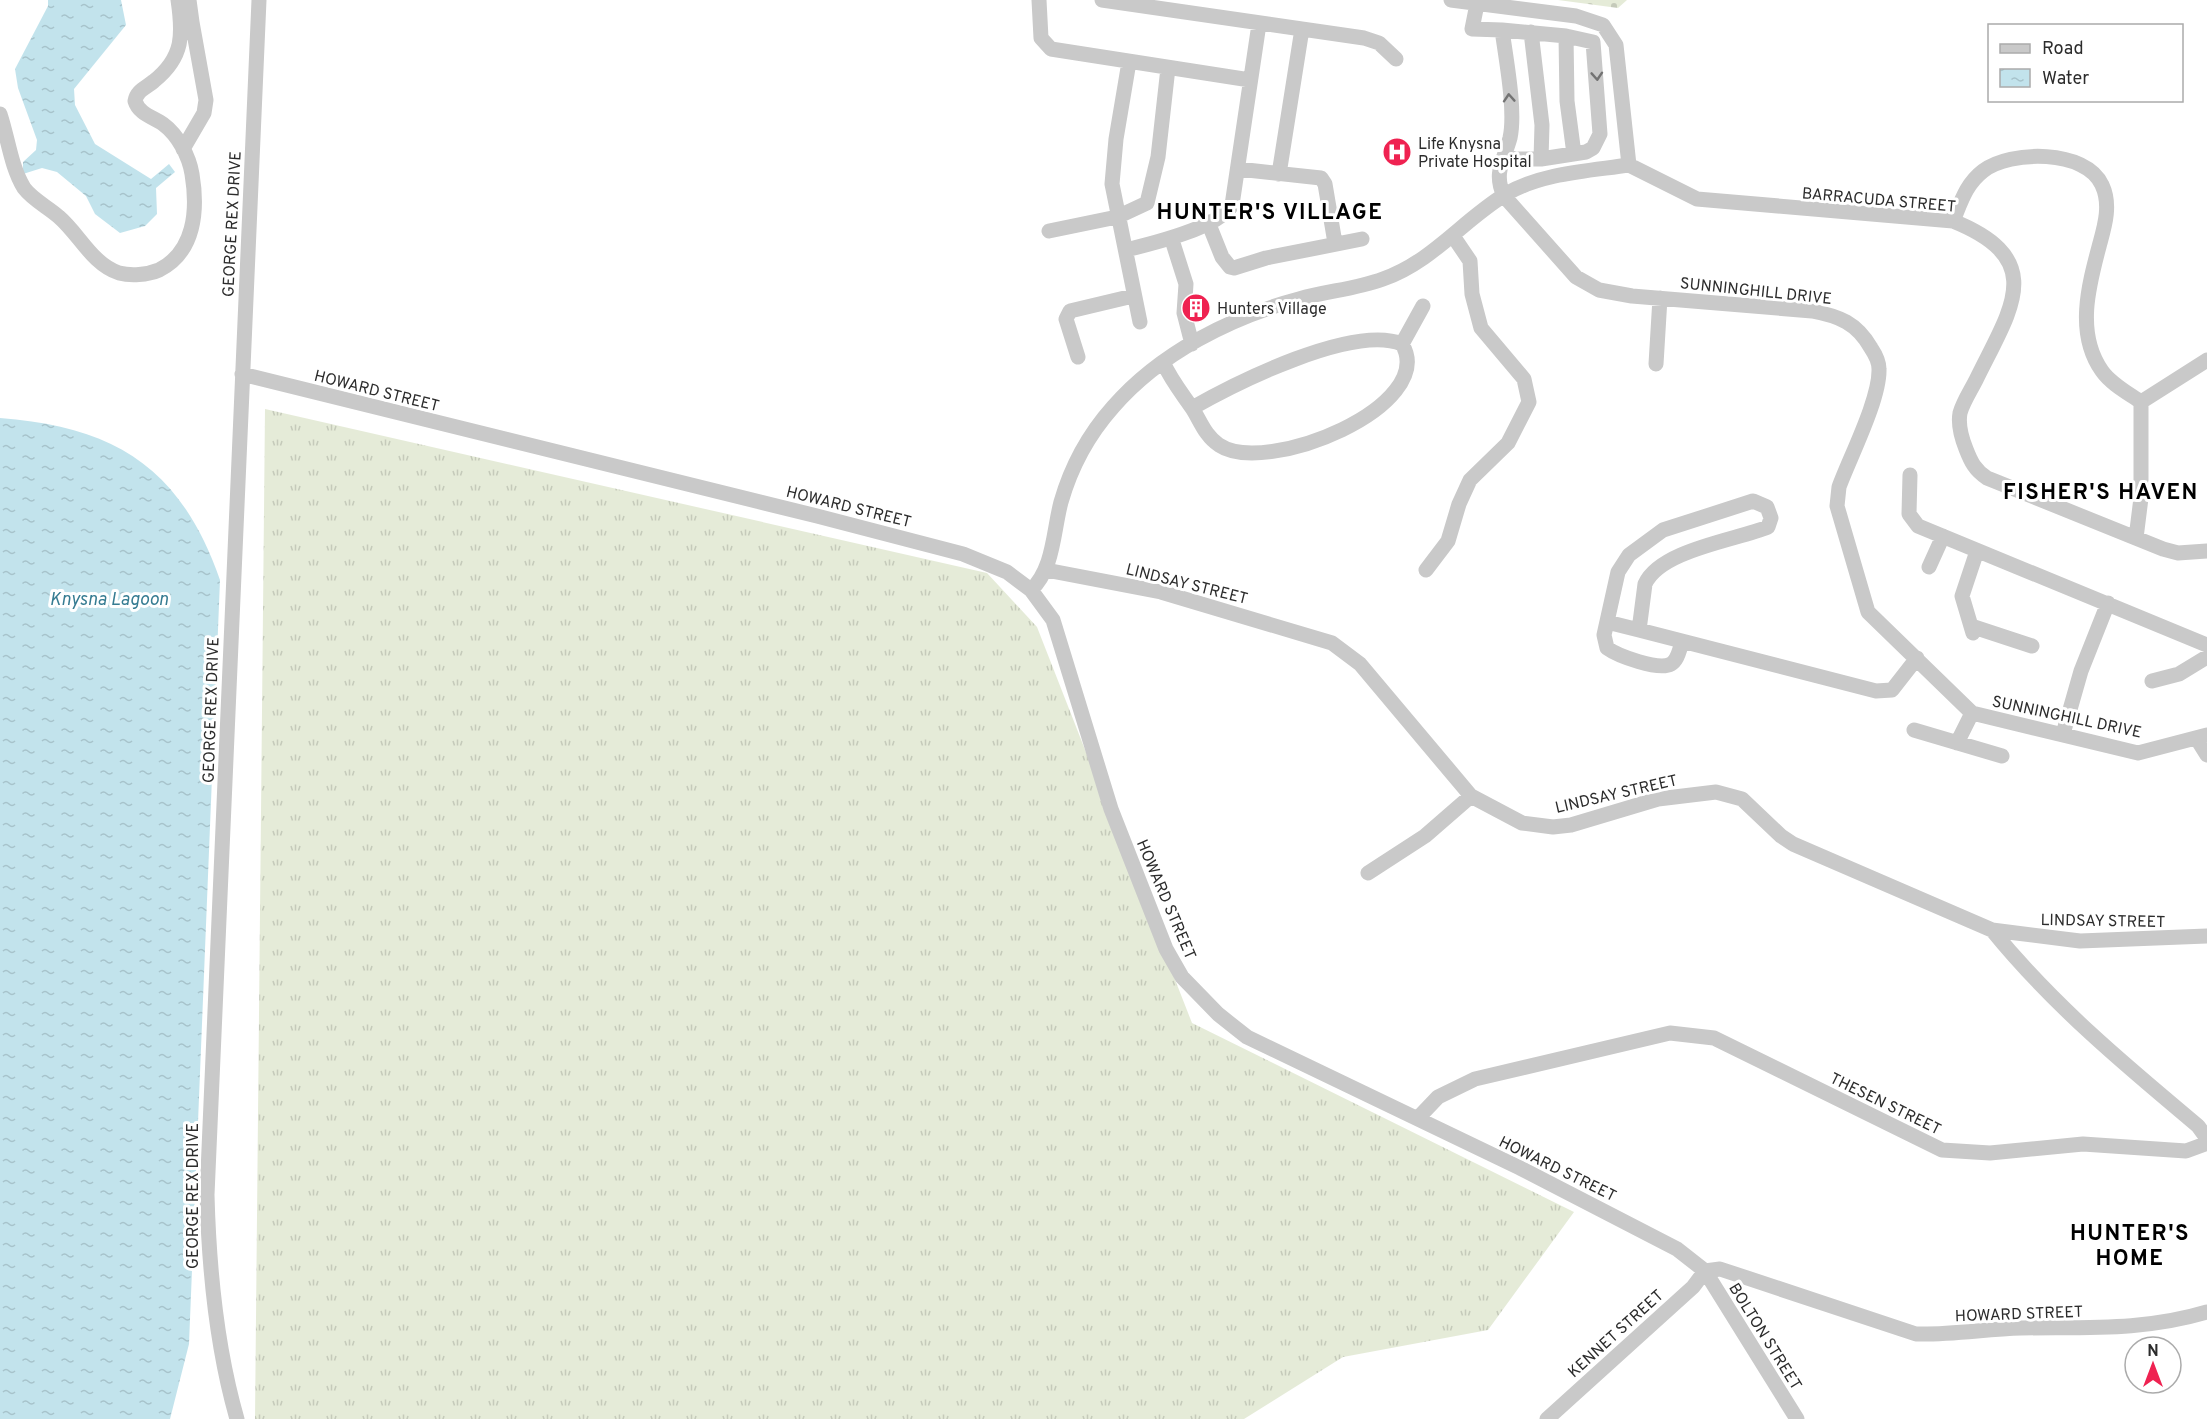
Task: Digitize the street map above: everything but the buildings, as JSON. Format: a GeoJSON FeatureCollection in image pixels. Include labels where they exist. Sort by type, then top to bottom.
{"type":"FeatureCollection","features":[{"type":"Feature","properties":{"kind":"street"},"geometry":{"type":"LineString","coordinates":[[0,114],[18,175],[25,189],[61,218],[95,257],[118,273],[135,275],[153,272],[170,264],[181,254],[188,241],[194,217],[191,172],[183,149],[175,136],[141,111],[135,101],[139,92],[166,68],[180,44],[182,36],[178,0]]}},
{"type":"Feature","properties":{"kind":"street"},"geometry":{"type":"LineString","coordinates":[[183,149],[204,113],[206,100],[189,0]]}},
{"type":"Feature","properties":{"kind":"street","name":"GEORGE REX DRIVE"},"geometry":{"type":"LineString","coordinates":[[237,1418],[223,1361],[212,1285],[207,1195],[259,0]]}},
{"type":"Feature","properties":{"kind":"street"},"geometry":{"type":"LineString","coordinates":[[1039,0],[1041,38],[1051,49],[1250,80]]}},
{"type":"Feature","properties":{"kind":"street"},"geometry":{"type":"LineString","coordinates":[[1102,0],[1374,41],[1396,59]]}},
{"type":"Feature","properties":{"kind":"street"},"geometry":{"type":"LineString","coordinates":[[1031,590],[1043,578],[1046,570],[1061,501],[1081,451],[1114,406],[1163,362],[1192,344],[1272,308],[1383,279],[1417,263],[1504,196],[1544,179],[1629,165],[1616,45],[1610,31],[1604,25],[1584,18],[1451,0]]}},
{"type":"Feature","properties":{"kind":"street"},"geometry":{"type":"LineString","coordinates":[[1477,4],[1472,29],[1531,32],[1593,42],[1600,134],[1593,148],[1574,154],[1541,159],[1516,159],[1505,156]]}},
{"type":"Feature","properties":{"kind":"street"},"geometry":{"type":"LineString","coordinates":[[182,36],[192,22]]}},
{"type":"Feature","properties":{"kind":"street"},"geometry":{"type":"LineString","coordinates":[[1126,250],[1172,240],[1224,214],[1232,205],[1259,24]]}},
{"type":"Feature","properties":{"kind":"street"},"geometry":{"type":"LineString","coordinates":[[1279,174],[1302,29]]}},
{"type":"Feature","properties":{"kind":"street"},"geometry":{"type":"LineString","coordinates":[[1502,30],[1511,129],[1505,156],[1498,173],[1504,196]]}},
{"type":"Feature","properties":{"kind":"street"},"geometry":{"type":"LineString","coordinates":[[1531,32],[1542,125],[1541,159]]}},
{"type":"Feature","properties":{"kind":"street"},"geometry":{"type":"LineString","coordinates":[[1566,36],[1567,101],[1574,154]]}},
{"type":"Feature","properties":{"kind":"street"},"geometry":{"type":"LineString","coordinates":[[1129,62],[1111,177],[1117,217],[1140,322]]}},
{"type":"Feature","properties":{"kind":"street"},"geometry":{"type":"LineString","coordinates":[[1048,231],[1117,217],[1143,207],[1151,194],[1168,68]]}},
{"type":"Feature","properties":{"kind":"street"},"geometry":{"type":"LineString","coordinates":[[1953,221],[1964,192],[1975,178],[1995,163],[2007,158],[2042,156],[2061,159],[2095,174],[2102,185],[2106,214],[2089,280],[2088,334],[2102,372],[2141,402]]}},
{"type":"Feature","properties":{"kind":"street","name":"BARRACUDA STREET"},"geometry":{"type":"LineString","coordinates":[[1629,165],[1697,199],[1953,221],[1974,229],[1996,245],[2013,269],[2015,287],[2010,309],[1960,413],[1962,434],[1971,462],[1987,478],[2136,538],[2178,553],[2207,551]]}},
{"type":"Feature","properties":{"kind":"street"},"geometry":{"type":"LineString","coordinates":[[1238,169],[1323,181],[1335,243]]}},
{"type":"Feature","properties":{"kind":"street","name":"SUNNINGHILL DRIVE"},"geometry":{"type":"LineString","coordinates":[[1504,196],[1576,277],[1588,285],[1612,293],[1812,311],[1840,317],[1863,335],[1880,367],[1873,399],[1839,487],[1837,498],[1852,565],[1868,612],[1972,713],[2138,753],[2202,737]]}},
{"type":"Feature","properties":{"kind":"street"},"geometry":{"type":"LineString","coordinates":[[1208,222],[1222,257],[1230,267],[1234,268],[1335,243],[1362,239]]}},
{"type":"Feature","properties":{"kind":"street"},"geometry":{"type":"LineString","coordinates":[[1426,570],[1448,541],[1463,491],[1470,480],[1508,442],[1529,402],[1524,379],[1481,328],[1472,294],[1470,261],[1453,236]]}},
{"type":"Feature","properties":{"kind":"street"},"geometry":{"type":"LineString","coordinates":[[1172,240],[1186,284],[1184,314],[1192,344]]}},
{"type":"Feature","properties":{"kind":"street"},"geometry":{"type":"LineString","coordinates":[[1078,357],[1066,319],[1070,311],[1133,296]]}},
{"type":"Feature","properties":{"kind":"street"},"geometry":{"type":"LineString","coordinates":[[1656,364],[1660,298]]}},
{"type":"Feature","properties":{"kind":"street"},"geometry":{"type":"LineString","coordinates":[[1402,344],[1424,306]]}},
{"type":"Feature","properties":{"kind":"street"},"geometry":{"type":"LineString","coordinates":[[1163,362],[1172,384],[1192,408],[1211,438],[1228,449],[1247,453],[1308,444],[1341,431],[1396,391],[1408,368],[1407,352],[1402,344],[1384,339],[1325,348],[1298,357],[1192,408]]}},
{"type":"Feature","properties":{"kind":"street"},"geometry":{"type":"LineString","coordinates":[[2141,402],[2207,360]]}},
{"type":"Feature","properties":{"kind":"street","name":"HOWARD STREET"},"geometry":{"type":"LineString","coordinates":[[242,374],[963,554],[996,566],[1031,590],[1053,620],[1111,809],[1159,934],[1182,977],[1218,1014],[1247,1037],[1418,1118],[1619,1218],[1677,1249],[1705,1271],[1720,1269],[1916,1334],[1941,1335],[2019,1328],[2144,1327],[2207,1312]]}},
{"type":"Feature","properties":{"kind":"street"},"geometry":{"type":"LineString","coordinates":[[2136,538],[2141,498],[2141,402]]}},
{"type":"Feature","properties":{"kind":"street"},"geometry":{"type":"LineString","coordinates":[[1910,475],[1909,514],[1912,521],[1977,551],[2207,645]]}},
{"type":"Feature","properties":{"kind":"street"},"geometry":{"type":"LineString","coordinates":[[1639,630],[1645,584],[1652,573],[1668,562],[1768,527],[1771,518],[1767,507],[1758,502],[1748,502],[1655,534],[1620,566],[1607,622],[1604,641],[1607,648],[1648,664],[1663,666],[1672,664],[1682,643]]}},
{"type":"Feature","properties":{"kind":"street"},"geometry":{"type":"LineString","coordinates":[[1929,567],[1943,536]]}},
{"type":"Feature","properties":{"kind":"street"},"geometry":{"type":"LineString","coordinates":[[1977,551],[1962,596],[1972,629],[2032,646]]}},
{"type":"Feature","properties":{"kind":"street","name":"LINDSAY STREET"},"geometry":{"type":"LineString","coordinates":[[1046,570],[1161,592],[1271,623],[1337,646],[1360,664],[1470,796],[1522,824],[1553,827],[1571,825],[1658,799],[1705,792],[1730,794],[1742,799],[1781,836],[1793,844],[1992,930],[2080,941],[2207,936]]}},
{"type":"Feature","properties":{"kind":"street"},"geometry":{"type":"LineString","coordinates":[[2063,735],[2081,671],[2108,603]]}},
{"type":"Feature","properties":{"kind":"street"},"geometry":{"type":"LineString","coordinates":[[1607,622],[1880,692],[1892,690],[1917,658]]}},
{"type":"Feature","properties":{"kind":"street"},"geometry":{"type":"LineString","coordinates":[[2152,681],[2179,674],[2207,657]]}},
{"type":"Feature","properties":{"kind":"street"},"geometry":{"type":"LineString","coordinates":[[1957,743],[1972,713]]}},
{"type":"Feature","properties":{"kind":"street"},"geometry":{"type":"LineString","coordinates":[[1914,730],[2002,756]]}},
{"type":"Feature","properties":{"kind":"street"},"geometry":{"type":"LineString","coordinates":[[2202,737],[2207,755]]}},
{"type":"Feature","properties":{"kind":"street"},"geometry":{"type":"LineString","coordinates":[[1368,873],[1425,836],[1470,796]]}},
{"type":"Feature","properties":{"kind":"street","name":"THESEN STREET"},"geometry":{"type":"LineString","coordinates":[[1418,1118],[1438,1097],[1475,1079],[1670,1033],[1714,1038],[1942,1150],[1965,1154],[1990,1153],[2083,1144],[2186,1151],[2205,1144],[2206,1137],[2199,1126],[2104,1048],[2017,961],[1992,930]]}},
{"type":"Feature","properties":{"kind":"street","name":"KENNET STREET"},"geometry":{"type":"LineString","coordinates":[[1547,1419],[1694,1287],[1705,1271]]}},
{"type":"Feature","properties":{"kind":"street","name":"BOLTON STREET"},"geometry":{"type":"LineString","coordinates":[[1705,1271],[1797,1419]]}},
{"type":"Feature","properties":{"kind":"green space"},"geometry":{"type":"Polygon","coordinates":[[[1558,0],[1627,0],[1618,8],[1558,0]]]}},
{"type":"Feature","properties":{"kind":"green space"},"geometry":{"type":"Polygon","coordinates":[[[265,409],[987,573],[1037,627],[1192,1023],[1574,1212],[1488,1330],[1343,1357],[1244,1419],[255,1419],[265,409]]]}},
{"type":"Feature","properties":{"kind":"water"},"geometry":{"type":"Polygon","coordinates":[[[48,0],[121,0],[126,25],[74,89],[75,105],[95,144],[151,179],[169,164],[175,172],[156,188],[157,214],[145,226],[120,233],[95,214],[86,196],[57,172],[42,168],[23,174],[23,162],[36,150],[37,140],[18,88],[15,69],[48,6],[48,0]]]}},
{"type":"Feature","properties":{"kind":"water","name":"Knysna Lagoon"},"geometry":{"type":"Polygon","coordinates":[[[0,418],[41,423],[78,431],[110,444],[139,460],[164,482],[185,509],[204,541],[220,580],[189,1344],[170,1419],[0,1419],[0,418]]]}},
{"type":"Feature","properties":{"kind":"place","name":"Life Knysna Private Hospital"},"geometry":{"type":"Point","coordinates":[1397,152]}},
{"type":"Feature","properties":{"kind":"place","name":"Hunters Village"},"geometry":{"type":"Point","coordinates":[1196,308]}},
{"type":"Feature","properties":{"kind":"district","name":"HUNTER'S VILLAGE"},"geometry":{"type":"Point","coordinates":[1270,211]}},
{"type":"Feature","properties":{"kind":"district","name":"FISHER'S HAVEN"},"geometry":{"type":"Point","coordinates":[2101,491]}},
{"type":"Feature","properties":{"kind":"district","name":"HUNTER'S HOME"},"geometry":{"type":"Point","coordinates":[2130,1244]}}]}
